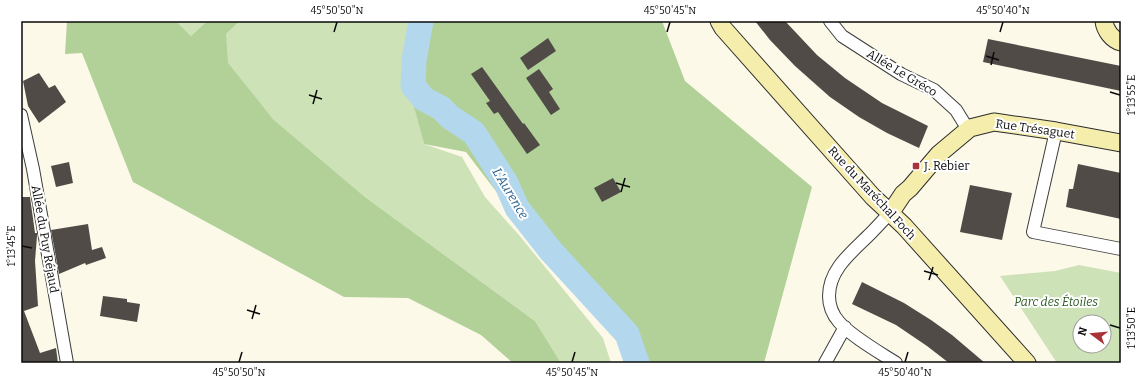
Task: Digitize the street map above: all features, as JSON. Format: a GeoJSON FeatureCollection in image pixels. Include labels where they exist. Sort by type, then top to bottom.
{"type":"FeatureCollection","features":[{"type":"Feature","properties":{"kind":"street","name":"Rue du Maréchal Foch"},"geometry":{"type":"LineString","coordinates":[[719,21],[723,28],[873,197],[891,212],[1027,363]]}},
{"type":"Feature","properties":{"kind":"street","name":"Allée Le Gréco"},"geometry":{"type":"LineString","coordinates":[[830,21],[842,36],[901,74],[934,90],[956,110],[964,123],[970,128]]}},
{"type":"Feature","properties":{"kind":"street"},"geometry":{"type":"LineString","coordinates":[[1104,21],[1104,26],[1115,40],[1121,42]]}},
{"type":"Feature","properties":{"kind":"street","name":"Allée du Puy Réjaud"},"geometry":{"type":"LineString","coordinates":[[21,115],[33,169],[66,363]]}},
{"type":"Feature","properties":{"kind":"street","name":"Rue Trésaguet"},"geometry":{"type":"LineString","coordinates":[[891,212],[903,194],[939,154],[970,128],[994,122],[1056,131],[1121,144]]}},
{"type":"Feature","properties":{"kind":"street"},"geometry":{"type":"LineString","coordinates":[[1056,131],[1033,232],[1121,249]]}},
{"type":"Feature","properties":{"kind":"street"},"geometry":{"type":"LineString","coordinates":[[891,212],[851,252],[837,269],[829,288],[829,302],[832,313],[845,327],[868,345],[896,363]]}},
{"type":"Feature","properties":{"kind":"street"},"geometry":{"type":"LineString","coordinates":[[825,363],[845,327]]}},
{"type":"Feature","properties":{"kind":"green space"},"geometry":{"type":"Polygon","coordinates":[[[67,21],[176,21],[191,36],[207,21],[240,21],[226,34],[228,63],[273,119],[365,197],[535,321],[561,363],[513,363],[481,335],[408,298],[344,297],[133,182],[82,53],[65,54],[67,21]]]}},
{"type":"Feature","properties":{"kind":"green space"},"geometry":{"type":"Polygon","coordinates":[[[176,21],[207,21],[191,36],[176,21]]]}},
{"type":"Feature","properties":{"kind":"green space"},"geometry":{"type":"Polygon","coordinates":[[[240,21],[412,21],[416,113],[424,144],[462,157],[485,197],[519,235],[603,338],[611,363],[561,363],[535,321],[365,197],[273,119],[226,62],[226,34],[240,21]]]}},
{"type":"Feature","properties":{"kind":"green space"},"geometry":{"type":"Polygon","coordinates":[[[412,21],[662,21],[685,81],[812,187],[764,363],[626,363],[615,332],[515,216],[466,152],[424,144],[402,62],[412,21]]]}},
{"type":"Feature","properties":{"kind":"green space","name":"Parc des Étoiles"},"geometry":{"type":"Polygon","coordinates":[[[1079,265],[1121,273],[1121,363],[1057,363],[1000,276],[1055,271],[1079,265]]]}},
{"type":"Feature","properties":{"kind":"building"},"geometry":{"type":"Polygon","coordinates":[[[755,21],[785,21],[817,55],[845,78],[882,103],[928,126],[919,148],[887,133],[859,117],[830,97],[795,66],[770,40],[755,21]]]}},
{"type":"Feature","properties":{"kind":"building"},"geometry":{"type":"Polygon","coordinates":[[[548,38],[556,51],[528,70],[520,58],[548,38]]]}},
{"type":"Feature","properties":{"kind":"building"},"geometry":{"type":"Polygon","coordinates":[[[988,39],[1121,66],[1121,91],[983,62],[988,39]]]}},
{"type":"Feature","properties":{"kind":"building"},"geometry":{"type":"Polygon","coordinates":[[[482,67],[540,145],[527,154],[498,112],[494,114],[486,103],[490,101],[471,74],[482,67]]]}},
{"type":"Feature","properties":{"kind":"building"},"geometry":{"type":"Polygon","coordinates":[[[539,69],[553,89],[549,92],[560,109],[551,115],[526,78],[539,69]]]}},
{"type":"Feature","properties":{"kind":"building"},"geometry":{"type":"Polygon","coordinates":[[[39,73],[49,88],[55,85],[66,102],[39,123],[28,106],[23,81],[39,73]]]}},
{"type":"Feature","properties":{"kind":"building"},"geometry":{"type":"Polygon","coordinates":[[[69,162],[73,183],[56,187],[51,166],[69,162]]]}},
{"type":"Feature","properties":{"kind":"building"},"geometry":{"type":"Polygon","coordinates":[[[1078,164],[1121,173],[1121,219],[1066,207],[1069,189],[1073,189],[1078,164]]]}},
{"type":"Feature","properties":{"kind":"building"},"geometry":{"type":"Polygon","coordinates":[[[613,178],[621,192],[602,202],[594,188],[613,178]]]}},
{"type":"Feature","properties":{"kind":"building"},"geometry":{"type":"Polygon","coordinates":[[[970,185],[1012,193],[1002,240],[960,232],[970,185]]]}},
{"type":"Feature","properties":{"kind":"building"},"geometry":{"type":"Polygon","coordinates":[[[21,197],[30,197],[35,233],[37,233],[35,261],[38,306],[24,311],[40,353],[56,348],[58,363],[21,363],[21,197]]]}},
{"type":"Feature","properties":{"kind":"building"},"geometry":{"type":"Polygon","coordinates":[[[88,224],[92,250],[102,247],[106,258],[86,265],[85,263],[59,274],[51,230],[88,224]]]}},
{"type":"Feature","properties":{"kind":"building"},"geometry":{"type":"Polygon","coordinates":[[[862,282],[904,303],[931,320],[952,335],[985,363],[949,363],[896,325],[852,304],[862,282]]]}},
{"type":"Feature","properties":{"kind":"building"},"geometry":{"type":"Polygon","coordinates":[[[103,296],[127,299],[127,302],[140,304],[137,322],[100,316],[103,296]]]}},
{"type":"Feature","properties":{"kind":"waterway","name":"L'Aurence"},"geometry":{"type":"LineString","coordinates":[[421,21],[414,60],[413,86],[424,99],[441,108],[450,117],[474,133],[506,183],[517,208],[550,250],[627,334],[637,363]]}},
{"type":"Feature","properties":{"kind":"place","name":"J. Rebier"},"geometry":{"type":"Point","coordinates":[916,166]}}]}
